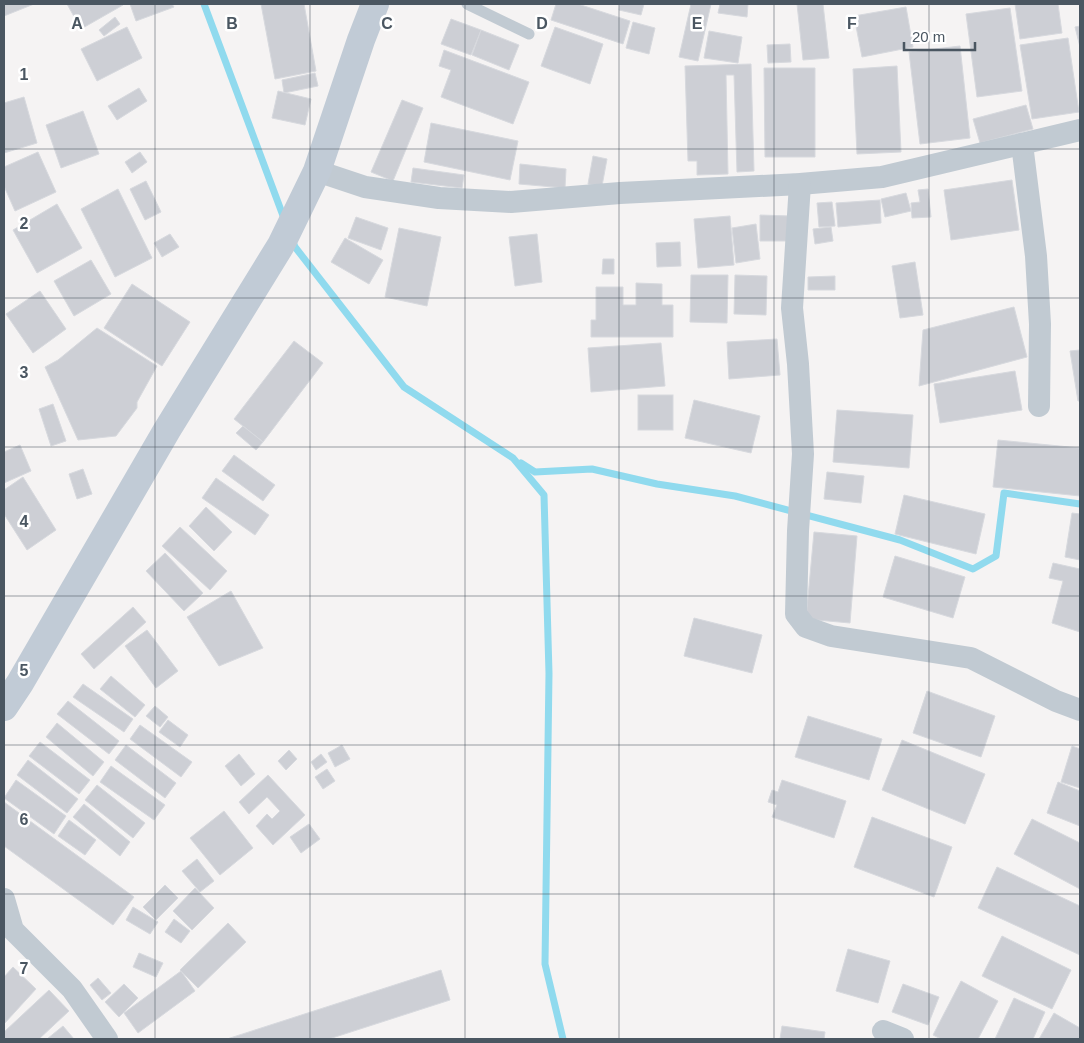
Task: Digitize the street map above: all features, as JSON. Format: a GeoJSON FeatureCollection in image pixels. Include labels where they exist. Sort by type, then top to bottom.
{"type":"FeatureCollection","features":[{"type":"Feature","properties":{"kind":"main road"},"geometry":{"type":"LineString","coordinates":[[4,706],[20,683],[167,430],[281,245],[317,171],[375,4]]}},
{"type":"Feature","properties":{"kind":"street"},"geometry":{"type":"LineString","coordinates":[[317,171],[365,187],[439,198],[511,202],[620,192],[800,184],[882,177],[1080,130]]}},
{"type":"Feature","properties":{"kind":"street"},"geometry":{"type":"LineString","coordinates":[[1022,144],[1036,256],[1040,324],[1039,406]]}},
{"type":"Feature","properties":{"kind":"street"},"geometry":{"type":"LineString","coordinates":[[800,184],[792,308],[798,364],[803,454],[798,531],[796,614],[806,627],[831,636],[971,658],[1056,701],[1080,710]]}},
{"type":"Feature","properties":{"kind":"street"},"geometry":{"type":"LineString","coordinates":[[4,899],[9,930],[72,989],[107,1039]]}},
{"type":"Feature","properties":{"kind":"lane"},"geometry":{"type":"LineString","coordinates":[[467,4],[529,34]]}},
{"type":"Feature","properties":{"kind":"building"},"geometry":{"type":"Polygon","coordinates":[[[4,4],[34,4],[4,16],[4,4]]]}},
{"type":"Feature","properties":{"kind":"building"},"geometry":{"type":"Polygon","coordinates":[[[67,4],[122,4],[123,5],[81,29],[67,4]]]}},
{"type":"Feature","properties":{"kind":"building"},"geometry":{"type":"Polygon","coordinates":[[[130,4],[172,4],[174,7],[136,21],[130,4]]]}},
{"type":"Feature","properties":{"kind":"building"},"geometry":{"type":"Polygon","coordinates":[[[261,4],[304,4],[316,71],[275,79],[261,4]]]}},
{"type":"Feature","properties":{"kind":"building"},"geometry":{"type":"Polygon","coordinates":[[[556,4],[578,4],[630,21],[623,44],[551,20],[556,4]]]}},
{"type":"Feature","properties":{"kind":"building"},"geometry":{"type":"Polygon","coordinates":[[[620,4],[644,4],[641,15],[619,10],[620,4]]]}},
{"type":"Feature","properties":{"kind":"building"},"geometry":{"type":"Polygon","coordinates":[[[691,4],[711,4],[698,61],[679,57],[691,4]]]}},
{"type":"Feature","properties":{"kind":"building"},"geometry":{"type":"Polygon","coordinates":[[[720,4],[748,4],[747,17],[718,13],[720,4]]]}},
{"type":"Feature","properties":{"kind":"building"},"geometry":{"type":"Polygon","coordinates":[[[797,4],[823,4],[829,58],[803,60],[797,4]]]}},
{"type":"Feature","properties":{"kind":"building"},"geometry":{"type":"Polygon","coordinates":[[[1015,4],[1058,4],[1062,33],[1020,39],[1015,4]]]}},
{"type":"Feature","properties":{"kind":"building"},"geometry":{"type":"Polygon","coordinates":[[[906,7],[913,47],[862,57],[854,16],[906,7]]]}},
{"type":"Feature","properties":{"kind":"building"},"geometry":{"type":"Polygon","coordinates":[[[1010,8],[1022,91],[977,97],[966,14],[1010,8]]]}},
{"type":"Feature","properties":{"kind":"building"},"geometry":{"type":"Polygon","coordinates":[[[115,17],[120,24],[104,36],[99,30],[115,17]]]}},
{"type":"Feature","properties":{"kind":"building"},"geometry":{"type":"Polygon","coordinates":[[[451,19],[481,30],[471,55],[441,44],[451,19]]]}},
{"type":"Feature","properties":{"kind":"building"},"geometry":{"type":"Polygon","coordinates":[[[633,22],[655,28],[649,54],[626,48],[633,22]]]}},
{"type":"Feature","properties":{"kind":"building"},"geometry":{"type":"Polygon","coordinates":[[[1080,26],[1080,47],[1075,27],[1080,26]]]}},
{"type":"Feature","properties":{"kind":"building"},"geometry":{"type":"Polygon","coordinates":[[[127,27],[142,58],[97,81],[81,49],[127,27]]]}},
{"type":"Feature","properties":{"kind":"building"},"geometry":{"type":"Polygon","coordinates":[[[555,27],[603,44],[590,84],[541,66],[555,27]]]}},
{"type":"Feature","properties":{"kind":"building"},"geometry":{"type":"Polygon","coordinates":[[[481,30],[519,45],[509,70],[472,55],[481,30]]]}},
{"type":"Feature","properties":{"kind":"building"},"geometry":{"type":"Polygon","coordinates":[[[709,31],[742,37],[738,63],[704,58],[709,31]]]}},
{"type":"Feature","properties":{"kind":"building"},"geometry":{"type":"Polygon","coordinates":[[[1068,38],[1079,112],[1032,119],[1020,45],[1068,38]]]}},
{"type":"Feature","properties":{"kind":"building"},"geometry":{"type":"Polygon","coordinates":[[[790,44],[791,62],[768,63],[767,45],[790,44]]]}},
{"type":"Feature","properties":{"kind":"building"},"geometry":{"type":"Polygon","coordinates":[[[960,46],[970,138],[920,144],[909,52],[960,46]]]}},
{"type":"Feature","properties":{"kind":"building"},"geometry":{"type":"Polygon","coordinates":[[[444,50],[529,82],[513,124],[441,97],[451,70],[439,66],[444,50]]]}},
{"type":"Feature","properties":{"kind":"building"},"geometry":{"type":"Polygon","coordinates":[[[751,64],[754,171],[737,172],[734,75],[726,75],[728,174],[697,175],[697,161],[688,161],[685,66],[751,64]]]}},
{"type":"Feature","properties":{"kind":"building"},"geometry":{"type":"Polygon","coordinates":[[[897,66],[901,152],[857,154],[853,69],[897,66]]]}},
{"type":"Feature","properties":{"kind":"building"},"geometry":{"type":"Polygon","coordinates":[[[764,68],[815,68],[815,157],[765,157],[764,68]]]}},
{"type":"Feature","properties":{"kind":"building"},"geometry":{"type":"Polygon","coordinates":[[[315,73],[318,86],[284,93],[282,80],[315,73]]]}},
{"type":"Feature","properties":{"kind":"building"},"geometry":{"type":"Polygon","coordinates":[[[139,88],[147,101],[117,120],[108,106],[139,88]]]}},
{"type":"Feature","properties":{"kind":"building"},"geometry":{"type":"Polygon","coordinates":[[[278,91],[311,99],[305,125],[272,118],[278,91]]]}},
{"type":"Feature","properties":{"kind":"building"},"geometry":{"type":"Polygon","coordinates":[[[24,97],[37,143],[4,153],[4,103],[24,97]]]}},
{"type":"Feature","properties":{"kind":"building"},"geometry":{"type":"Polygon","coordinates":[[[402,100],[423,108],[393,181],[371,172],[402,100]]]}},
{"type":"Feature","properties":{"kind":"building"},"geometry":{"type":"Polygon","coordinates":[[[1026,105],[1033,129],[980,143],[973,119],[1026,105]]]}},
{"type":"Feature","properties":{"kind":"building"},"geometry":{"type":"Polygon","coordinates":[[[83,111],[99,154],[61,168],[46,125],[83,111]]]}},
{"type":"Feature","properties":{"kind":"building"},"geometry":{"type":"Polygon","coordinates":[[[431,123],[518,141],[510,180],[424,162],[431,123]]]}},
{"type":"Feature","properties":{"kind":"building"},"geometry":{"type":"Polygon","coordinates":[[[38,152],[56,192],[15,211],[4,186],[4,167],[38,152]]]}},
{"type":"Feature","properties":{"kind":"building"},"geometry":{"type":"Polygon","coordinates":[[[140,152],[147,162],[132,173],[125,162],[140,152]]]}},
{"type":"Feature","properties":{"kind":"building"},"geometry":{"type":"Polygon","coordinates":[[[593,156],[607,159],[602,186],[588,184],[593,156]]]}},
{"type":"Feature","properties":{"kind":"building"},"geometry":{"type":"Polygon","coordinates":[[[520,164],[566,169],[565,188],[519,184],[520,164]]]}},
{"type":"Feature","properties":{"kind":"building"},"geometry":{"type":"Polygon","coordinates":[[[413,168],[464,175],[462,188],[411,182],[413,168]]]}},
{"type":"Feature","properties":{"kind":"building"},"geometry":{"type":"Polygon","coordinates":[[[1012,180],[1019,230],[951,240],[944,190],[1012,180]]]}},
{"type":"Feature","properties":{"kind":"building"},"geometry":{"type":"Polygon","coordinates":[[[146,181],[161,212],[145,220],[130,189],[146,181]]]}},
{"type":"Feature","properties":{"kind":"building"},"geometry":{"type":"Polygon","coordinates":[[[118,189],[152,258],[115,277],[81,209],[118,189]]]}},
{"type":"Feature","properties":{"kind":"building"},"geometry":{"type":"Polygon","coordinates":[[[928,189],[931,217],[912,218],[911,203],[920,202],[918,190],[928,189]]]}},
{"type":"Feature","properties":{"kind":"building"},"geometry":{"type":"Polygon","coordinates":[[[906,193],[911,211],[885,217],[881,199],[906,193]]]}},
{"type":"Feature","properties":{"kind":"building"},"geometry":{"type":"Polygon","coordinates":[[[880,200],[881,223],[838,227],[836,203],[880,200]]]}},
{"type":"Feature","properties":{"kind":"building"},"geometry":{"type":"Polygon","coordinates":[[[832,202],[835,226],[819,227],[817,203],[832,202]]]}},
{"type":"Feature","properties":{"kind":"building"},"geometry":{"type":"Polygon","coordinates":[[[57,204],[82,248],[37,273],[13,230],[57,204]]]}},
{"type":"Feature","properties":{"kind":"building"},"geometry":{"type":"Polygon","coordinates":[[[760,215],[791,216],[791,241],[760,241],[760,215]]]}},
{"type":"Feature","properties":{"kind":"building"},"geometry":{"type":"Polygon","coordinates":[[[730,216],[734,265],[698,268],[694,219],[730,216]]]}},
{"type":"Feature","properties":{"kind":"building"},"geometry":{"type":"Polygon","coordinates":[[[356,217],[388,228],[381,250],[348,238],[356,217]]]}},
{"type":"Feature","properties":{"kind":"building"},"geometry":{"type":"Polygon","coordinates":[[[756,224],[760,259],[736,263],[732,228],[756,224]]]}},
{"type":"Feature","properties":{"kind":"building"},"geometry":{"type":"Polygon","coordinates":[[[831,227],[833,241],[815,244],[813,229],[831,227]]]}},
{"type":"Feature","properties":{"kind":"building"},"geometry":{"type":"Polygon","coordinates":[[[399,228],[441,237],[427,306],[385,297],[399,228]]]}},
{"type":"Feature","properties":{"kind":"building"},"geometry":{"type":"Polygon","coordinates":[[[170,234],[179,247],[162,257],[154,243],[170,234]]]}},
{"type":"Feature","properties":{"kind":"building"},"geometry":{"type":"Polygon","coordinates":[[[537,234],[542,282],[515,286],[509,237],[537,234]]]}},
{"type":"Feature","properties":{"kind":"building"},"geometry":{"type":"Polygon","coordinates":[[[345,238],[383,260],[369,284],[331,262],[345,238]]]}},
{"type":"Feature","properties":{"kind":"building"},"geometry":{"type":"Polygon","coordinates":[[[680,242],[681,266],[657,267],[656,243],[680,242]]]}},
{"type":"Feature","properties":{"kind":"building"},"geometry":{"type":"Polygon","coordinates":[[[603,259],[614,259],[614,274],[602,274],[603,259]]]}},
{"type":"Feature","properties":{"kind":"building"},"geometry":{"type":"Polygon","coordinates":[[[91,260],[111,294],[74,316],[54,281],[91,260]]]}},
{"type":"Feature","properties":{"kind":"building"},"geometry":{"type":"Polygon","coordinates":[[[915,262],[923,315],[900,318],[892,266],[915,262]]]}},
{"type":"Feature","properties":{"kind":"building"},"geometry":{"type":"Polygon","coordinates":[[[691,275],[728,275],[727,323],[690,322],[691,275]]]}},
{"type":"Feature","properties":{"kind":"building"},"geometry":{"type":"Polygon","coordinates":[[[735,275],[767,276],[766,315],[734,314],[735,275]]]}},
{"type":"Feature","properties":{"kind":"building"},"geometry":{"type":"Polygon","coordinates":[[[835,276],[835,290],[808,290],[808,277],[835,276]]]}},
{"type":"Feature","properties":{"kind":"building"},"geometry":{"type":"Polygon","coordinates":[[[636,283],[662,284],[662,305],[673,305],[673,337],[591,337],[591,320],[596,320],[596,287],[623,287],[623,305],[636,305],[636,283]]]}},
{"type":"Feature","properties":{"kind":"building"},"geometry":{"type":"Polygon","coordinates":[[[132,284],[190,322],[162,366],[104,328],[132,284]]]}},
{"type":"Feature","properties":{"kind":"building"},"geometry":{"type":"Polygon","coordinates":[[[40,291],[66,329],[33,353],[6,314],[40,291]]]}},
{"type":"Feature","properties":{"kind":"building"},"geometry":{"type":"Polygon","coordinates":[[[1014,307],[1027,357],[919,386],[923,330],[1014,307]]]}},
{"type":"Feature","properties":{"kind":"building"},"geometry":{"type":"Polygon","coordinates":[[[97,328],[157,366],[137,402],[137,408],[116,436],[78,440],[45,367],[58,360],[97,328]]]}},
{"type":"Feature","properties":{"kind":"building"},"geometry":{"type":"Polygon","coordinates":[[[777,339],[780,375],[729,379],[727,342],[777,339]]]}},
{"type":"Feature","properties":{"kind":"building"},"geometry":{"type":"Polygon","coordinates":[[[294,341],[323,363],[263,442],[234,419],[294,341]]]}},
{"type":"Feature","properties":{"kind":"building"},"geometry":{"type":"Polygon","coordinates":[[[661,343],[665,386],[591,392],[588,348],[661,343]]]}},
{"type":"Feature","properties":{"kind":"building"},"geometry":{"type":"Polygon","coordinates":[[[1080,350],[1080,401],[1078,401],[1070,351],[1080,350]]]}},
{"type":"Feature","properties":{"kind":"building"},"geometry":{"type":"Polygon","coordinates":[[[1015,371],[1022,410],[940,423],[934,384],[1015,371]]]}},
{"type":"Feature","properties":{"kind":"building"},"geometry":{"type":"Polygon","coordinates":[[[638,395],[673,395],[673,430],[638,430],[638,395]]]}},
{"type":"Feature","properties":{"kind":"building"},"geometry":{"type":"Polygon","coordinates":[[[694,400],[760,416],[751,453],[685,438],[694,400]]]}},
{"type":"Feature","properties":{"kind":"building"},"geometry":{"type":"Polygon","coordinates":[[[53,404],[66,441],[51,446],[39,409],[53,404]]]}},
{"type":"Feature","properties":{"kind":"building"},"geometry":{"type":"Polygon","coordinates":[[[837,410],[913,415],[909,468],[833,462],[837,410]]]}},
{"type":"Feature","properties":{"kind":"building"},"geometry":{"type":"Polygon","coordinates":[[[243,426],[263,442],[256,450],[236,433],[243,426]]]}},
{"type":"Feature","properties":{"kind":"building"},"geometry":{"type":"Polygon","coordinates":[[[998,440],[1080,448],[1080,496],[993,487],[998,440]]]}},
{"type":"Feature","properties":{"kind":"building"},"geometry":{"type":"Polygon","coordinates":[[[20,445],[31,471],[4,483],[4,452],[20,445]]]}},
{"type":"Feature","properties":{"kind":"building"},"geometry":{"type":"Polygon","coordinates":[[[234,455],[275,485],[263,501],[222,471],[234,455]]]}},
{"type":"Feature","properties":{"kind":"building"},"geometry":{"type":"Polygon","coordinates":[[[83,469],[92,494],[77,499],[69,474],[83,469]]]}},
{"type":"Feature","properties":{"kind":"building"},"geometry":{"type":"Polygon","coordinates":[[[827,472],[864,476],[861,503],[824,499],[827,472]]]}},
{"type":"Feature","properties":{"kind":"building"},"geometry":{"type":"Polygon","coordinates":[[[23,477],[56,530],[27,550],[4,514],[4,490],[23,477]]]}},
{"type":"Feature","properties":{"kind":"building"},"geometry":{"type":"Polygon","coordinates":[[[216,478],[269,515],[255,535],[202,498],[216,478]]]}},
{"type":"Feature","properties":{"kind":"building"},"geometry":{"type":"Polygon","coordinates":[[[904,495],[985,514],[976,554],[895,534],[904,495]]]}},
{"type":"Feature","properties":{"kind":"building"},"geometry":{"type":"Polygon","coordinates":[[[206,507],[232,532],[214,551],[189,526],[206,507]]]}},
{"type":"Feature","properties":{"kind":"building"},"geometry":{"type":"Polygon","coordinates":[[[1072,513],[1080,514],[1080,560],[1065,557],[1072,513]]]}},
{"type":"Feature","properties":{"kind":"building"},"geometry":{"type":"Polygon","coordinates":[[[180,527],[227,571],[210,590],[162,546],[180,527]]]}},
{"type":"Feature","properties":{"kind":"building"},"geometry":{"type":"Polygon","coordinates":[[[814,532],[857,536],[850,623],[806,619],[814,532]]]}},
{"type":"Feature","properties":{"kind":"building"},"geometry":{"type":"Polygon","coordinates":[[[165,553],[203,593],[184,611],[146,571],[165,553]]]}},
{"type":"Feature","properties":{"kind":"building"},"geometry":{"type":"Polygon","coordinates":[[[895,556],[965,577],[953,618],[883,597],[895,556]]]}},
{"type":"Feature","properties":{"kind":"building"},"geometry":{"type":"Polygon","coordinates":[[[1053,563],[1080,569],[1080,632],[1052,623],[1063,581],[1049,578],[1053,563]]]}},
{"type":"Feature","properties":{"kind":"building"},"geometry":{"type":"Polygon","coordinates":[[[231,591],[263,648],[219,666],[187,617],[231,591]]]}},
{"type":"Feature","properties":{"kind":"building"},"geometry":{"type":"Polygon","coordinates":[[[133,607],[146,622],[94,669],[81,654],[133,607]]]}},
{"type":"Feature","properties":{"kind":"building"},"geometry":{"type":"Polygon","coordinates":[[[694,618],[762,635],[752,673],[684,656],[694,618]]]}},
{"type":"Feature","properties":{"kind":"building"},"geometry":{"type":"Polygon","coordinates":[[[147,630],[178,671],[156,688],[125,646],[147,630]]]}},
{"type":"Feature","properties":{"kind":"building"},"geometry":{"type":"Polygon","coordinates":[[[111,676],[145,705],[135,717],[100,689],[111,676]]]}},
{"type":"Feature","properties":{"kind":"building"},"geometry":{"type":"Polygon","coordinates":[[[83,684],[133,719],[124,732],[73,697],[83,684]]]}},
{"type":"Feature","properties":{"kind":"building"},"geometry":{"type":"Polygon","coordinates":[[[927,691],[995,716],[981,757],[913,733],[927,691]]]}},
{"type":"Feature","properties":{"kind":"building"},"geometry":{"type":"Polygon","coordinates":[[[68,701],[119,741],[109,754],[57,714],[68,701]]]}},
{"type":"Feature","properties":{"kind":"building"},"geometry":{"type":"Polygon","coordinates":[[[155,706],[168,717],[160,727],[146,716],[155,706]]]}},
{"type":"Feature","properties":{"kind":"building"},"geometry":{"type":"Polygon","coordinates":[[[808,716],[882,739],[869,780],[795,757],[808,716]]]}},
{"type":"Feature","properties":{"kind":"building"},"geometry":{"type":"Polygon","coordinates":[[[168,720],[188,735],[180,747],[159,732],[168,720]]]}},
{"type":"Feature","properties":{"kind":"building"},"geometry":{"type":"Polygon","coordinates":[[[57,723],[104,762],[93,776],[46,737],[57,723]]]}},
{"type":"Feature","properties":{"kind":"building"},"geometry":{"type":"Polygon","coordinates":[[[140,725],[192,762],[181,777],[130,739],[140,725]]]}},
{"type":"Feature","properties":{"kind":"building"},"geometry":{"type":"Polygon","coordinates":[[[902,740],[985,774],[965,824],[882,790],[902,740]]]}},
{"type":"Feature","properties":{"kind":"building"},"geometry":{"type":"Polygon","coordinates":[[[40,742],[90,780],[79,794],[29,756],[40,742]]]}},
{"type":"Feature","properties":{"kind":"building"},"geometry":{"type":"Polygon","coordinates":[[[126,745],[176,783],[165,798],[115,760],[126,745]]]}},
{"type":"Feature","properties":{"kind":"building"},"geometry":{"type":"Polygon","coordinates":[[[342,745],[350,759],[335,767],[328,753],[342,745]]]}},
{"type":"Feature","properties":{"kind":"building"},"geometry":{"type":"Polygon","coordinates":[[[1072,746],[1080,749],[1080,788],[1061,782],[1072,746]]]}},
{"type":"Feature","properties":{"kind":"building"},"geometry":{"type":"Polygon","coordinates":[[[289,750],[297,759],[286,770],[278,761],[289,750]]]}},
{"type":"Feature","properties":{"kind":"building"},"geometry":{"type":"Polygon","coordinates":[[[239,754],[255,774],[241,786],[225,766],[239,754]]]}},
{"type":"Feature","properties":{"kind":"building"},"geometry":{"type":"Polygon","coordinates":[[[321,754],[327,762],[316,770],[311,762],[321,754]]]}},
{"type":"Feature","properties":{"kind":"building"},"geometry":{"type":"Polygon","coordinates":[[[28,760],[78,799],[67,813],[17,775],[28,760]]]}},
{"type":"Feature","properties":{"kind":"building"},"geometry":{"type":"Polygon","coordinates":[[[111,766],[165,805],[154,820],[100,782],[111,766]]]}},
{"type":"Feature","properties":{"kind":"building"},"geometry":{"type":"Polygon","coordinates":[[[327,769],[335,781],[323,789],[315,777],[327,769]]]}},
{"type":"Feature","properties":{"kind":"building"},"geometry":{"type":"Polygon","coordinates":[[[268,775],[305,815],[273,845],[256,826],[267,814],[272,819],[280,811],[267,797],[249,814],[239,802],[268,775]]]}},
{"type":"Feature","properties":{"kind":"building"},"geometry":{"type":"Polygon","coordinates":[[[16,780],[66,816],[54,834],[4,798],[16,780]]]}},
{"type":"Feature","properties":{"kind":"building"},"geometry":{"type":"Polygon","coordinates":[[[782,780],[846,801],[834,838],[772,817],[777,805],[768,802],[772,790],[778,792],[782,780]]]}},
{"type":"Feature","properties":{"kind":"building"},"geometry":{"type":"Polygon","coordinates":[[[1058,782],[1080,791],[1080,826],[1047,813],[1058,782]]]}},
{"type":"Feature","properties":{"kind":"building"},"geometry":{"type":"Polygon","coordinates":[[[97,785],[145,823],[133,838],[85,800],[97,785]]]}},
{"type":"Feature","properties":{"kind":"building"},"geometry":{"type":"Polygon","coordinates":[[[4,802],[134,897],[113,925],[4,846],[4,802]]]}},
{"type":"Feature","properties":{"kind":"building"},"geometry":{"type":"Polygon","coordinates":[[[84,804],[130,842],[120,856],[73,817],[84,804]]]}},
{"type":"Feature","properties":{"kind":"building"},"geometry":{"type":"Polygon","coordinates":[[[224,811],[253,848],[220,875],[190,838],[224,811]]]}},
{"type":"Feature","properties":{"kind":"building"},"geometry":{"type":"Polygon","coordinates":[[[872,817],[952,847],[934,897],[854,867],[872,817]]]}},
{"type":"Feature","properties":{"kind":"building"},"geometry":{"type":"Polygon","coordinates":[[[1032,819],[1080,843],[1080,889],[1014,854],[1032,819]]]}},
{"type":"Feature","properties":{"kind":"building"},"geometry":{"type":"Polygon","coordinates":[[[69,820],[96,840],[85,855],[58,836],[69,820]]]}},
{"type":"Feature","properties":{"kind":"building"},"geometry":{"type":"Polygon","coordinates":[[[309,824],[320,839],[301,853],[290,837],[309,824]]]}},
{"type":"Feature","properties":{"kind":"building"},"geometry":{"type":"Polygon","coordinates":[[[197,859],[214,881],[200,892],[182,871],[197,859]]]}},
{"type":"Feature","properties":{"kind":"building"},"geometry":{"type":"Polygon","coordinates":[[[997,867],[1080,906],[1080,955],[978,908],[997,867]]]}},
{"type":"Feature","properties":{"kind":"building"},"geometry":{"type":"Polygon","coordinates":[[[165,885],[178,898],[156,920],[143,907],[165,885]]]}},
{"type":"Feature","properties":{"kind":"building"},"geometry":{"type":"Polygon","coordinates":[[[195,888],[214,908],[192,930],[173,911],[195,888]]]}},
{"type":"Feature","properties":{"kind":"building"},"geometry":{"type":"Polygon","coordinates":[[[133,907],[158,922],[150,934],[126,920],[133,907]]]}},
{"type":"Feature","properties":{"kind":"building"},"geometry":{"type":"Polygon","coordinates":[[[174,919],[190,931],[181,943],[165,932],[174,919]]]}},
{"type":"Feature","properties":{"kind":"building"},"geometry":{"type":"Polygon","coordinates":[[[228,923],[246,942],[198,988],[180,970],[228,923]]]}},
{"type":"Feature","properties":{"kind":"building"},"geometry":{"type":"Polygon","coordinates":[[[1002,936],[1071,970],[1052,1009],[982,976],[1002,936]]]}},
{"type":"Feature","properties":{"kind":"building"},"geometry":{"type":"Polygon","coordinates":[[[848,949],[890,961],[878,1003],[836,991],[848,949]]]}},
{"type":"Feature","properties":{"kind":"building"},"geometry":{"type":"Polygon","coordinates":[[[139,953],[163,963],[156,977],[133,967],[139,953]]]}},
{"type":"Feature","properties":{"kind":"building"},"geometry":{"type":"Polygon","coordinates":[[[13,967],[36,989],[4,1024],[4,977],[13,967]]]}},
{"type":"Feature","properties":{"kind":"building"},"geometry":{"type":"Polygon","coordinates":[[[441,970],[450,1000],[329,1039],[227,1039],[441,970]]]}},
{"type":"Feature","properties":{"kind":"building"},"geometry":{"type":"Polygon","coordinates":[[[181,971],[195,991],[138,1033],[124,1013],[181,971]]]}},
{"type":"Feature","properties":{"kind":"building"},"geometry":{"type":"Polygon","coordinates":[[[98,978],[111,993],[102,1000],[90,985],[98,978]]]}},
{"type":"Feature","properties":{"kind":"building"},"geometry":{"type":"Polygon","coordinates":[[[961,981],[998,1001],[978,1039],[941,1039],[933,1035],[961,981]]]}},
{"type":"Feature","properties":{"kind":"building"},"geometry":{"type":"Polygon","coordinates":[[[124,984],[138,998],[119,1017],[105,1002],[124,984]]]}},
{"type":"Feature","properties":{"kind":"building"},"geometry":{"type":"Polygon","coordinates":[[[903,984],[939,997],[928,1025],[892,1012],[903,984]]]}},
{"type":"Feature","properties":{"kind":"building"},"geometry":{"type":"Polygon","coordinates":[[[49,990],[69,1011],[39,1039],[4,1039],[4,1032],[49,990]]]}},
{"type":"Feature","properties":{"kind":"building"},"geometry":{"type":"Polygon","coordinates":[[[1014,998],[1045,1012],[1033,1039],[995,1039],[1014,998]]]}},
{"type":"Feature","properties":{"kind":"building"},"geometry":{"type":"Polygon","coordinates":[[[1054,1013],[1080,1028],[1080,1039],[1039,1039],[1054,1013]]]}},
{"type":"Feature","properties":{"kind":"building"},"geometry":{"type":"Polygon","coordinates":[[[63,1026],[74,1039],[47,1039],[63,1026]]]}},
{"type":"Feature","properties":{"kind":"building"},"geometry":{"type":"Polygon","coordinates":[[[782,1026],[825,1032],[824,1039],[780,1039],[782,1026]]]}},
{"type":"Feature","properties":{"kind":"waterway"},"geometry":{"type":"LineString","coordinates":[[204,4],[285,221]]}},
{"type":"Feature","properties":{"kind":"waterway"},"geometry":{"type":"LineString","coordinates":[[292,240],[295,247],[404,387],[513,458],[544,495],[549,673],[545,964],[563,1039]]}},
{"type":"Feature","properties":{"kind":"waterway"},"geometry":{"type":"LineString","coordinates":[[521,463],[535,472],[592,469],[657,484],[735,496],[900,540],[973,569],[996,556],[1004,493],[1080,504]]}}]}
